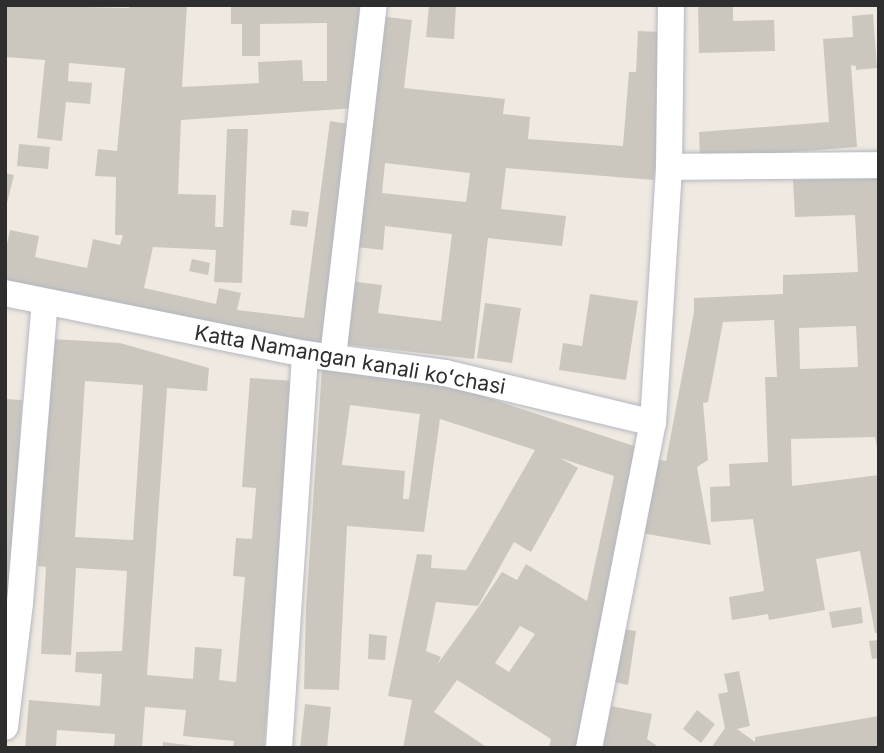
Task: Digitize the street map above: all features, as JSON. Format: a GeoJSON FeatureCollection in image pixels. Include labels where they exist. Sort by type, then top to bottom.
{"type":"FeatureCollection","features":[{"type":"Feature","properties":{"kind":"street"},"geometry":{"type":"LineString","coordinates":[[333,357],[374,5]]}},
{"type":"Feature","properties":{"kind":"street"},"geometry":{"type":"LineString","coordinates":[[589,748],[653,423],[669,167],[671,5]]}},
{"type":"Feature","properties":{"kind":"street"},"geometry":{"type":"LineString","coordinates":[[669,167],[879,165]]}},
{"type":"Feature","properties":{"kind":"street","name":"Katta Namangan kanali koʻchasi"},"geometry":{"type":"LineString","coordinates":[[5,293],[305,354],[445,373],[653,423]]}},
{"type":"Feature","properties":{"kind":"street"},"geometry":{"type":"LineString","coordinates":[[5,727],[13,602],[45,302]]}},
{"type":"Feature","properties":{"kind":"street"},"geometry":{"type":"LineString","coordinates":[[279,748],[305,354]]}},
{"type":"Feature","properties":{"kind":"building"},"geometry":{"type":"Polygon","coordinates":[[[5,5],[129,8],[129,5],[187,5],[182,87],[259,83],[258,62],[302,60],[303,81],[327,81],[327,23],[260,24],[260,56],[242,56],[242,24],[231,24],[231,5],[360,5],[356,108],[181,120],[178,194],[216,195],[215,227],[223,227],[227,129],[248,129],[242,283],[214,282],[216,250],[153,247],[144,288],[216,304],[219,288],[241,293],[237,310],[304,318],[330,121],[355,125],[325,347],[5,284],[5,253],[10,230],[39,236],[35,257],[87,268],[93,239],[120,245],[123,235],[115,235],[116,177],[95,176],[98,149],[117,151],[125,68],[69,63],[68,81],[92,83],[90,104],[66,102],[62,141],[37,138],[45,60],[5,57],[5,5]]]}},
{"type":"Feature","properties":{"kind":"building"},"geometry":{"type":"Polygon","coordinates":[[[429,5],[456,5],[454,39],[426,37],[429,5]]]}},
{"type":"Feature","properties":{"kind":"building"},"geometry":{"type":"Polygon","coordinates":[[[698,5],[733,5],[733,21],[774,20],[775,51],[699,53],[698,5]]]}},
{"type":"Feature","properties":{"kind":"building"},"geometry":{"type":"Polygon","coordinates":[[[873,14],[877,68],[856,70],[856,66],[851,65],[857,147],[700,159],[699,132],[829,122],[823,39],[853,37],[852,16],[873,14]]]}},
{"type":"Feature","properties":{"kind":"building"},"geometry":{"type":"Polygon","coordinates":[[[378,16],[412,20],[404,88],[505,99],[503,114],[530,117],[528,139],[623,146],[629,72],[636,72],[638,31],[661,32],[662,74],[654,180],[506,168],[501,209],[566,216],[562,246],[488,238],[474,359],[342,344],[349,281],[382,285],[378,313],[441,321],[452,234],[385,226],[383,250],[356,247],[378,16]],[[385,163],[382,193],[466,202],[470,173],[385,163]]]}},
{"type":"Feature","properties":{"kind":"building"},"geometry":{"type":"Polygon","coordinates":[[[19,144],[50,147],[48,169],[17,166],[19,144]]]}},
{"type":"Feature","properties":{"kind":"building"},"geometry":{"type":"Polygon","coordinates":[[[5,173],[14,175],[6,207],[5,207],[5,173]]]}},
{"type":"Feature","properties":{"kind":"building"},"geometry":{"type":"Polygon","coordinates":[[[879,177],[879,457],[875,437],[791,439],[792,486],[879,475],[879,633],[875,633],[860,551],[816,559],[825,610],[769,620],[768,614],[732,620],[729,597],[764,591],[753,519],[711,522],[710,487],[730,486],[729,464],[768,462],[765,377],[777,377],[774,320],[723,322],[708,402],[703,403],[708,460],[697,467],[711,545],[641,533],[656,459],[666,461],[694,312],[694,298],[783,294],[783,275],[858,272],[855,215],[795,217],[793,180],[879,177]],[[856,326],[799,328],[800,369],[858,367],[856,326]]]}},
{"type":"Feature","properties":{"kind":"building"},"geometry":{"type":"Polygon","coordinates":[[[292,210],[309,212],[307,227],[290,225],[292,210]]]}},
{"type":"Feature","properties":{"kind":"building"},"geometry":{"type":"Polygon","coordinates":[[[192,259],[210,263],[208,275],[189,271],[192,259]]]}},
{"type":"Feature","properties":{"kind":"building"},"geometry":{"type":"Polygon","coordinates":[[[590,294],[638,301],[626,380],[559,370],[563,343],[582,346],[590,294]]]}},
{"type":"Feature","properties":{"kind":"building"},"geometry":{"type":"Polygon","coordinates":[[[485,303],[521,308],[512,363],[477,358],[485,303]]]}},
{"type":"Feature","properties":{"kind":"building"},"geometry":{"type":"Polygon","coordinates":[[[53,339],[120,343],[209,368],[207,391],[167,388],[147,675],[193,679],[195,647],[222,649],[219,680],[236,682],[245,577],[233,576],[236,538],[252,539],[256,488],[242,487],[250,378],[294,381],[264,748],[233,748],[234,741],[183,736],[186,710],[145,707],[142,748],[114,748],[115,734],[57,730],[56,748],[25,748],[29,700],[100,706],[102,674],[75,672],[76,652],[122,651],[127,571],[76,568],[71,655],[41,654],[46,567],[38,566],[53,339]],[[85,381],[75,537],[133,540],[143,385],[85,381]]]}},
{"type":"Feature","properties":{"kind":"building"},"geometry":{"type":"Polygon","coordinates":[[[322,368],[446,384],[643,449],[578,748],[549,748],[551,739],[457,680],[434,712],[488,748],[403,748],[412,700],[388,696],[417,554],[432,555],[431,568],[466,570],[535,450],[440,419],[424,532],[347,526],[339,690],[304,689],[306,608],[322,368]],[[350,405],[342,465],[405,471],[403,499],[409,499],[420,414],[350,405]],[[560,458],[578,468],[531,552],[514,542],[478,606],[436,602],[426,651],[441,657],[437,665],[502,572],[517,580],[526,564],[587,601],[614,476],[560,458]],[[520,626],[495,663],[509,672],[535,634],[520,626]]]}},
{"type":"Feature","properties":{"kind":"building"},"geometry":{"type":"Polygon","coordinates":[[[5,399],[22,400],[10,597],[5,596],[5,399]]]}},
{"type":"Feature","properties":{"kind":"building"},"geometry":{"type":"Polygon","coordinates":[[[861,607],[863,623],[832,628],[829,612],[861,607]]]}},
{"type":"Feature","properties":{"kind":"building"},"geometry":{"type":"Polygon","coordinates":[[[623,629],[636,631],[628,685],[614,682],[623,629]]]}},
{"type":"Feature","properties":{"kind":"building"},"geometry":{"type":"Polygon","coordinates":[[[369,634],[387,636],[385,660],[368,659],[369,634]]]}},
{"type":"Feature","properties":{"kind":"building"},"geometry":{"type":"Polygon","coordinates":[[[879,640],[879,658],[872,659],[869,641],[879,640]]]}},
{"type":"Feature","properties":{"kind":"building"},"geometry":{"type":"Polygon","coordinates":[[[739,671],[750,726],[737,729],[755,742],[755,737],[879,716],[879,748],[711,748],[725,728],[718,694],[728,692],[724,674],[739,671]]]}},
{"type":"Feature","properties":{"kind":"building"},"geometry":{"type":"Polygon","coordinates":[[[305,704],[331,707],[327,748],[300,748],[305,704]]]}},
{"type":"Feature","properties":{"kind":"building"},"geometry":{"type":"Polygon","coordinates":[[[611,706],[652,714],[647,739],[660,748],[603,748],[611,706]]]}},
{"type":"Feature","properties":{"kind":"building"},"geometry":{"type":"Polygon","coordinates":[[[697,710],[715,724],[701,743],[683,729],[697,710]]]}},
{"type":"Feature","properties":{"kind":"building"},"geometry":{"type":"Polygon","coordinates":[[[163,742],[195,746],[195,748],[163,748],[163,742]]]}}]}
